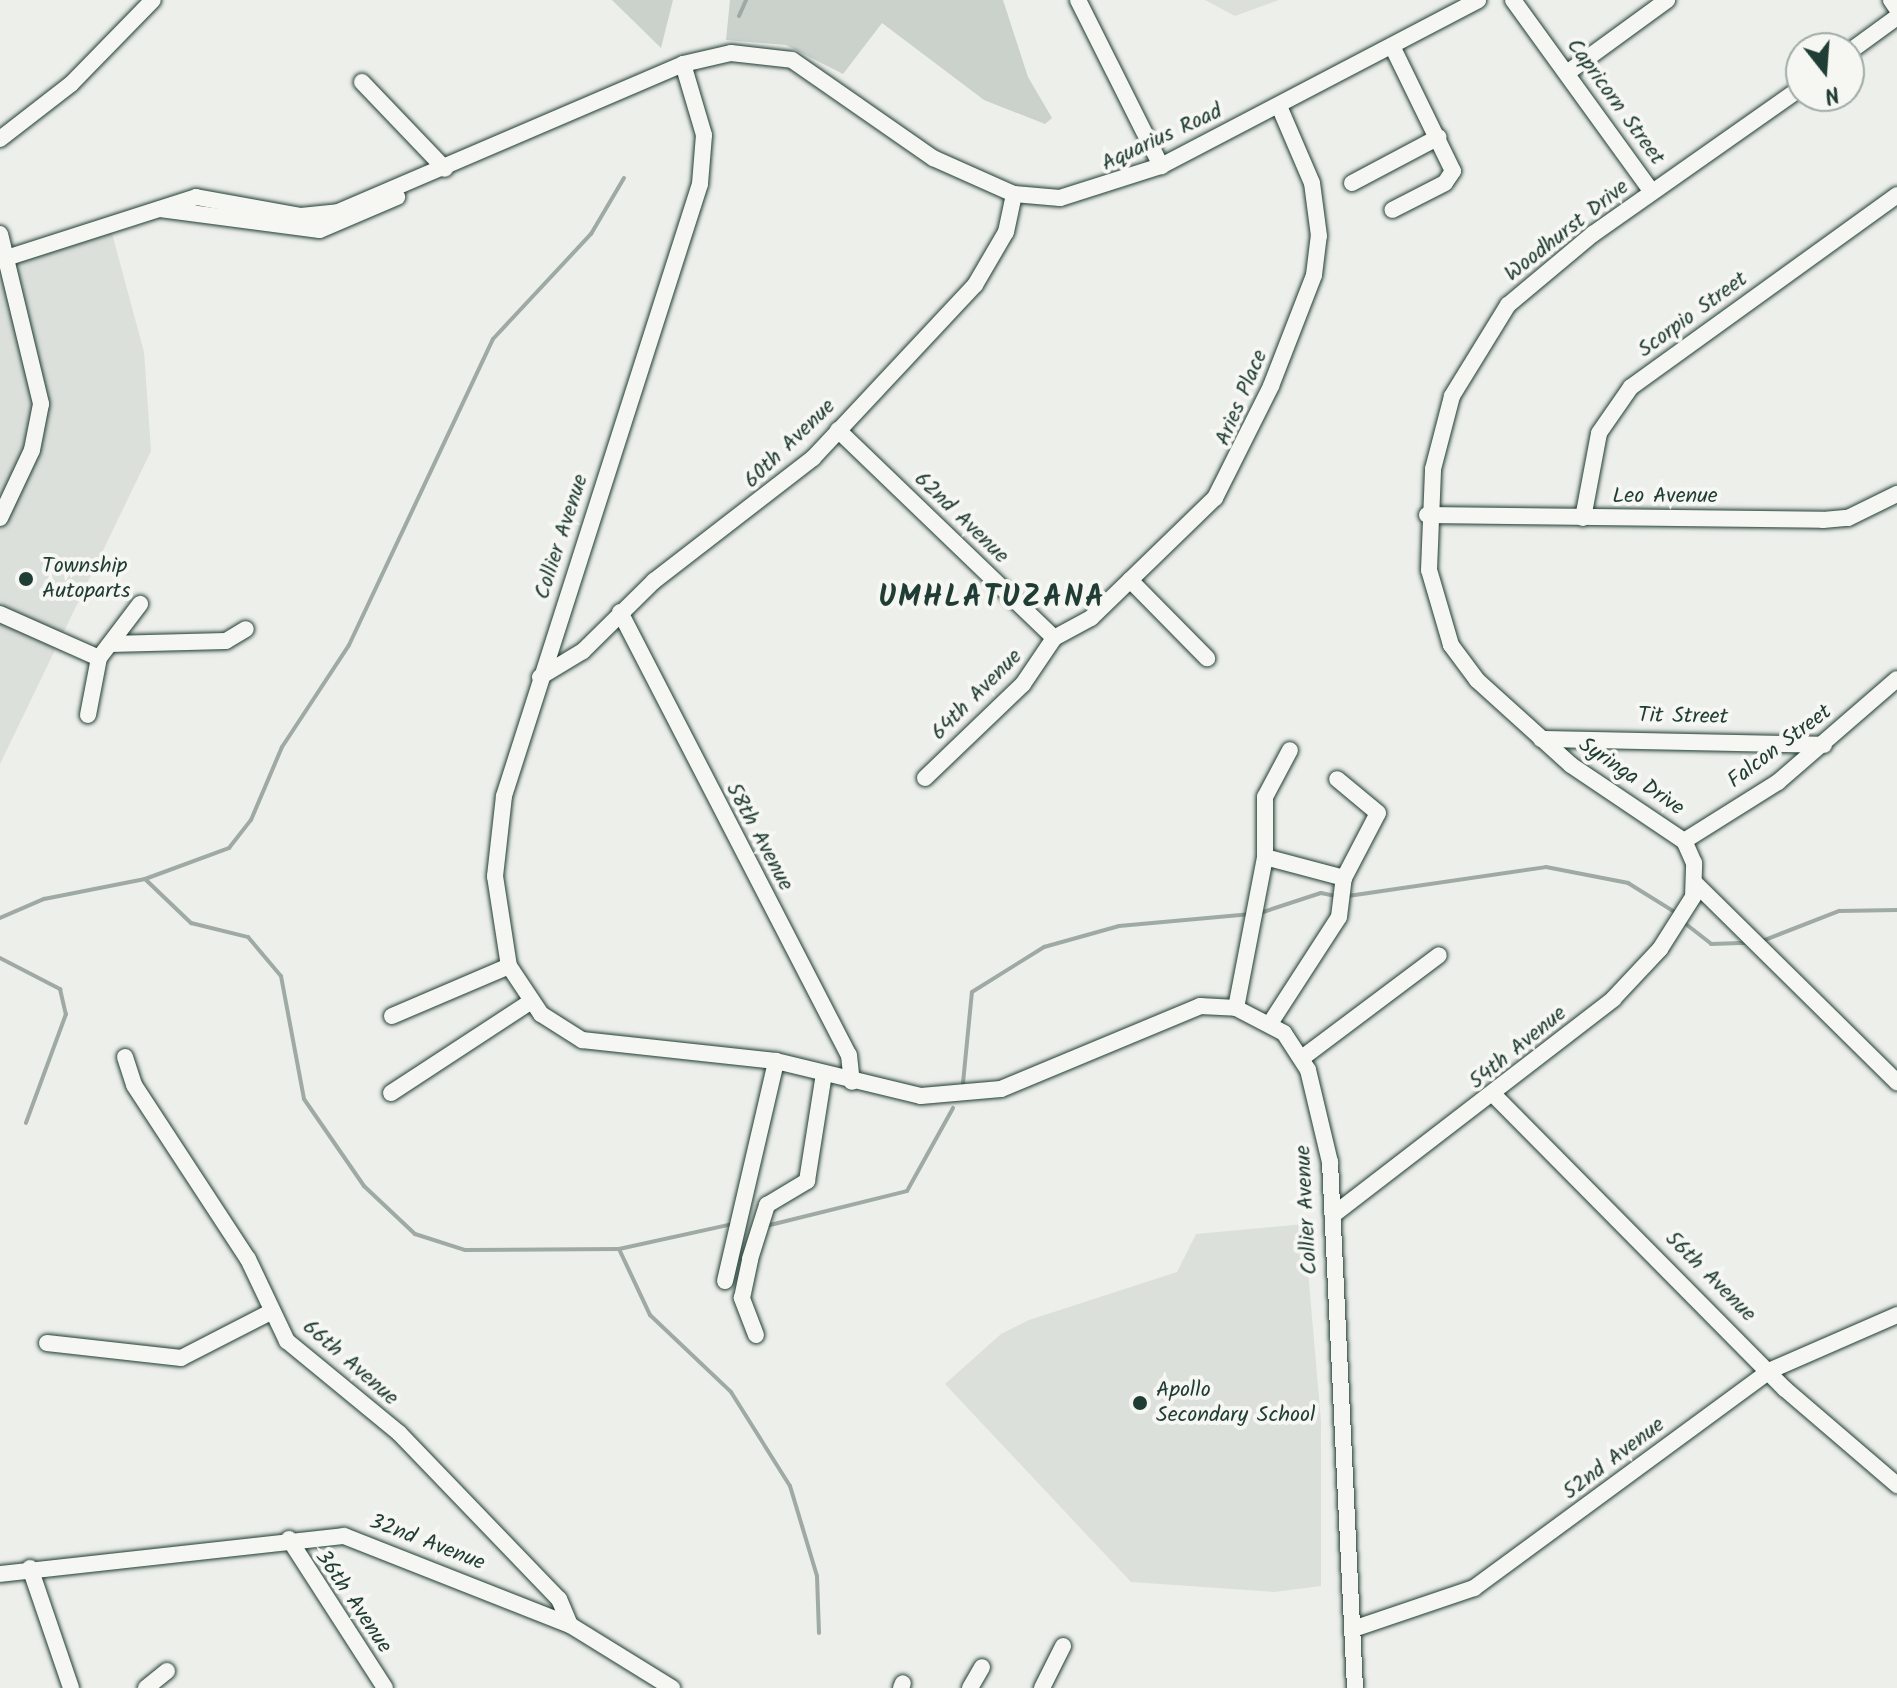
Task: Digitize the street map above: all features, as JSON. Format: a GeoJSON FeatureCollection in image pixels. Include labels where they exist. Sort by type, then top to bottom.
{"type":"FeatureCollection","features":[{"type":"Feature","properties":{"kind":"street"},"geometry":{"type":"LineString","coordinates":[[0,139],[71,84],[153,0]]}},
{"type":"Feature","properties":{"kind":"street"},"geometry":{"type":"LineString","coordinates":[[1078,0],[1161,166]]}},
{"type":"Feature","properties":{"kind":"street","name":"Aquarius Road"},"geometry":{"type":"LineString","coordinates":[[683,64],[731,53],[792,60],[933,158],[1014,194],[1093,193],[1161,166],[1478,0]]}},
{"type":"Feature","properties":{"kind":"street","name":"Capricorn Street"},"geometry":{"type":"LineString","coordinates":[[1513,0],[1652,192]]}},
{"type":"Feature","properties":{"kind":"street"},"geometry":{"type":"LineString","coordinates":[[1567,73],[1667,0]]}},
{"type":"Feature","properties":{"kind":"street"},"geometry":{"type":"LineString","coordinates":[[1891,0],[1897,9]]}},
{"type":"Feature","properties":{"kind":"street"},"geometry":{"type":"LineString","coordinates":[[1865,40],[1897,17]]}},
{"type":"Feature","properties":{"kind":"street"},"geometry":{"type":"LineString","coordinates":[[1392,46],[1439,137],[1450,177],[1392,210]]}},
{"type":"Feature","properties":{"kind":"street"},"geometry":{"type":"LineString","coordinates":[[3,259],[160,209],[300,230],[339,219],[683,64]]}},
{"type":"Feature","properties":{"kind":"street","name":"Collier Avenue"},"geometry":{"type":"LineString","coordinates":[[683,64],[704,135],[700,184],[540,677],[497,842],[496,911],[509,966],[530,1002],[555,1026],[604,1046],[776,1061],[852,1082],[921,1096],[985,1092],[1173,1014],[1236,1008],[1271,1022],[1302,1058],[1325,1134],[1333,1215],[1355,1688]]}},
{"type":"Feature","properties":{"kind":"street"},"geometry":{"type":"LineString","coordinates":[[362,82],[445,169]]}},
{"type":"Feature","properties":{"kind":"street","name":"Woodhurst Drive"},"geometry":{"type":"LineString","coordinates":[[1427,515],[1445,416],[1488,331],[1541,274],[1785,99]]}},
{"type":"Feature","properties":{"kind":"street","name":"Aries Place"},"geometry":{"type":"LineString","coordinates":[[1054,638],[1091,618],[1232,474],[1314,275],[1319,236],[1312,183],[1279,106]]}},
{"type":"Feature","properties":{"kind":"street"},"geometry":{"type":"LineString","coordinates":[[1352,183],[1439,137]]}},
{"type":"Feature","properties":{"kind":"street","name":"60th Avenue"},"geometry":{"type":"LineString","coordinates":[[540,677],[583,651],[620,612],[771,496],[838,430],[975,285],[1006,232],[1014,194]]}},
{"type":"Feature","properties":{"kind":"street","name":"Scorpio Street"},"geometry":{"type":"LineString","coordinates":[[1583,518],[1599,433],[1631,387],[1897,195]]}},
{"type":"Feature","properties":{"kind":"street"},"geometry":{"type":"LineString","coordinates":[[0,234],[3,259],[41,404],[32,450],[0,518]]}},
{"type":"Feature","properties":{"kind":"street","name":"62nd Avenue"},"geometry":{"type":"LineString","coordinates":[[838,430],[1054,638]]}},
{"type":"Feature","properties":{"kind":"street","name":"Leo Avenue"},"geometry":{"type":"LineString","coordinates":[[1427,515],[1823,520],[1848,518],[1897,494]]}},
{"type":"Feature","properties":{"kind":"street","name":"Syringa Drive"},"geometry":{"type":"LineString","coordinates":[[1427,515],[1429,570],[1451,645],[1477,680],[1541,739],[1684,841],[1695,883],[1897,1082]]}},
{"type":"Feature","properties":{"kind":"street"},"geometry":{"type":"LineString","coordinates":[[1130,580],[1207,658]]}},
{"type":"Feature","properties":{"kind":"street"},"geometry":{"type":"LineString","coordinates":[[88,715],[99,658],[140,604]]}},
{"type":"Feature","properties":{"kind":"street","name":"58th Avenue"},"geometry":{"type":"LineString","coordinates":[[620,612],[849,1055],[852,1082]]}},
{"type":"Feature","properties":{"kind":"street"},"geometry":{"type":"LineString","coordinates":[[0,614],[99,658]]}},
{"type":"Feature","properties":{"kind":"street"},"geometry":{"type":"LineString","coordinates":[[110,644],[226,641],[246,629]]}},
{"type":"Feature","properties":{"kind":"street","name":"64th Avenue"},"geometry":{"type":"LineString","coordinates":[[925,778],[1023,684],[1054,638]]}},
{"type":"Feature","properties":{"kind":"street","name":"Falcon Street"},"geometry":{"type":"LineString","coordinates":[[1684,841],[1824,745],[1897,679]]}},
{"type":"Feature","properties":{"kind":"street","name":"Tit Street"},"geometry":{"type":"LineString","coordinates":[[1541,739],[1824,745]]}},
{"type":"Feature","properties":{"kind":"street"},"geometry":{"type":"LineString","coordinates":[[1236,1008],[1265,857],[1265,797],[1290,750]]}},
{"type":"Feature","properties":{"kind":"street"},"geometry":{"type":"LineString","coordinates":[[1271,1022],[1339,917],[1344,878],[1378,813],[1337,779]]}},
{"type":"Feature","properties":{"kind":"street"},"geometry":{"type":"LineString","coordinates":[[1265,857],[1344,878]]}},
{"type":"Feature","properties":{"kind":"street","name":"54th Avenue"},"geometry":{"type":"LineString","coordinates":[[1333,1215],[1495,1096],[1613,999],[1673,931],[1695,883]]}},
{"type":"Feature","properties":{"kind":"street"},"geometry":{"type":"LineString","coordinates":[[1302,1058],[1439,955]]}},
{"type":"Feature","properties":{"kind":"street"},"geometry":{"type":"LineString","coordinates":[[392,1016],[509,966]]}},
{"type":"Feature","properties":{"kind":"street"},"geometry":{"type":"LineString","coordinates":[[391,1093],[530,1002]]}},
{"type":"Feature","properties":{"kind":"street","name":"66th Avenue"},"geometry":{"type":"LineString","coordinates":[[125,1057],[134,1085],[248,1259],[271,1312],[295,1350],[399,1433],[559,1599],[570,1625]]}},
{"type":"Feature","properties":{"kind":"street"},"geometry":{"type":"LineString","coordinates":[[756,1335],[742,1298],[747,1227],[776,1061]]}},
{"type":"Feature","properties":{"kind":"street"},"geometry":{"type":"LineString","coordinates":[[725,1281],[747,1227],[807,1181],[824,1074]]}},
{"type":"Feature","properties":{"kind":"street","name":"56th Avenue"},"geometry":{"type":"LineString","coordinates":[[1495,1096],[1769,1371],[1897,1485]]}},
{"type":"Feature","properties":{"kind":"street"},"geometry":{"type":"LineString","coordinates":[[47,1343],[181,1358],[271,1312]]}},
{"type":"Feature","properties":{"kind":"street","name":"52nd Avenue"},"geometry":{"type":"LineString","coordinates":[[1353,1629],[1454,1598],[1493,1576],[1769,1371],[1897,1315]]}},
{"type":"Feature","properties":{"kind":"street","name":"32nd Avenue"},"geometry":{"type":"LineString","coordinates":[[0,1574],[289,1539],[362,1540],[570,1625],[672,1688]]}},
{"type":"Feature","properties":{"kind":"street","name":"36th Avenue"},"geometry":{"type":"LineString","coordinates":[[289,1539],[385,1688]]}},
{"type":"Feature","properties":{"kind":"street"},"geometry":{"type":"LineString","coordinates":[[30,1568],[71,1688]]}},
{"type":"Feature","properties":{"kind":"street"},"geometry":{"type":"LineString","coordinates":[[1042,1688],[1063,1646]]}},
{"type":"Feature","properties":{"kind":"street"},"geometry":{"type":"LineString","coordinates":[[970,1688],[982,1667]]}},
{"type":"Feature","properties":{"kind":"street"},"geometry":{"type":"LineString","coordinates":[[146,1688],[167,1671]]}},
{"type":"Feature","properties":{"kind":"shaded area"},"geometry":{"type":"Polygon","coordinates":[[[612,0],[673,0],[661,48],[612,0]]]}},
{"type":"Feature","properties":{"kind":"shaded area"},"geometry":{"type":"Polygon","coordinates":[[[730,0],[1003,0],[1028,77],[1052,118],[1045,124],[984,100],[882,23],[843,74],[786,45],[726,40],[730,0]]]}},
{"type":"Feature","properties":{"kind":"shaded area"},"geometry":{"type":"Polygon","coordinates":[[[1205,0],[1279,0],[1235,16],[1205,0]]]}},
{"type":"Feature","properties":{"kind":"shaded area"},"geometry":{"type":"Polygon","coordinates":[[[110,226],[144,352],[151,451],[0,764],[0,261],[110,226]]]}},
{"type":"Feature","properties":{"kind":"shaded area","name":"Apollo Secondary School"},"geometry":{"type":"Polygon","coordinates":[[[1304,1224],[1321,1421],[1321,1586],[1274,1592],[1131,1582],[945,1384],[1001,1334],[1029,1320],[1177,1272],[1196,1234],[1304,1224]]]}},
{"type":"Feature","properties":{"kind":"waterway"},"geometry":{"type":"LineString","coordinates":[[739,16],[746,0]]}},
{"type":"Feature","properties":{"kind":"waterway"},"geometry":{"type":"LineString","coordinates":[[0,918],[44,899],[145,879],[229,848],[251,820],[282,747],[349,645],[493,339],[591,234],[624,178]]}},
{"type":"Feature","properties":{"kind":"waterway"},"geometry":{"type":"LineString","coordinates":[[1348,896],[1546,867],[1628,883],[1678,914]]}},
{"type":"Feature","properties":{"kind":"waterway"},"geometry":{"type":"LineString","coordinates":[[145,879],[191,923],[248,937],[281,976],[304,1099],[364,1186],[415,1234],[465,1250],[619,1249],[733,1224]]}},
{"type":"Feature","properties":{"kind":"waterway"},"geometry":{"type":"LineString","coordinates":[[1260,913],[1321,893],[1335,896]]}},
{"type":"Feature","properties":{"kind":"waterway"},"geometry":{"type":"LineString","coordinates":[[1762,941],[1839,911],[1897,910]]}},
{"type":"Feature","properties":{"kind":"waterway"},"geometry":{"type":"LineString","coordinates":[[963,1083],[972,992],[1044,947],[1119,926],[1251,914]]}},
{"type":"Feature","properties":{"kind":"waterway"},"geometry":{"type":"LineString","coordinates":[[1682,921],[1711,944],[1749,943]]}},
{"type":"Feature","properties":{"kind":"waterway"},"geometry":{"type":"LineString","coordinates":[[0,958],[60,989],[66,1014],[26,1123]]}},
{"type":"Feature","properties":{"kind":"waterway"},"geometry":{"type":"LineString","coordinates":[[766,1226],[907,1191],[953,1108]]}},
{"type":"Feature","properties":{"kind":"waterway"},"geometry":{"type":"LineString","coordinates":[[619,1249],[650,1315],[731,1392],[790,1486],[817,1576],[819,1633]]}},
{"type":"Feature","properties":{"kind":"place","name":"Township Autoparts"},"geometry":{"type":"Point","coordinates":[26,579]}},
{"type":"Feature","properties":{"kind":"place","name":"Apollo Secondary School"},"geometry":{"type":"Point","coordinates":[1140,1403]}},
{"type":"Feature","properties":{"kind":"district","name":"UMHLATUZANA"},"geometry":{"type":"Point","coordinates":[992,598]}}]}
